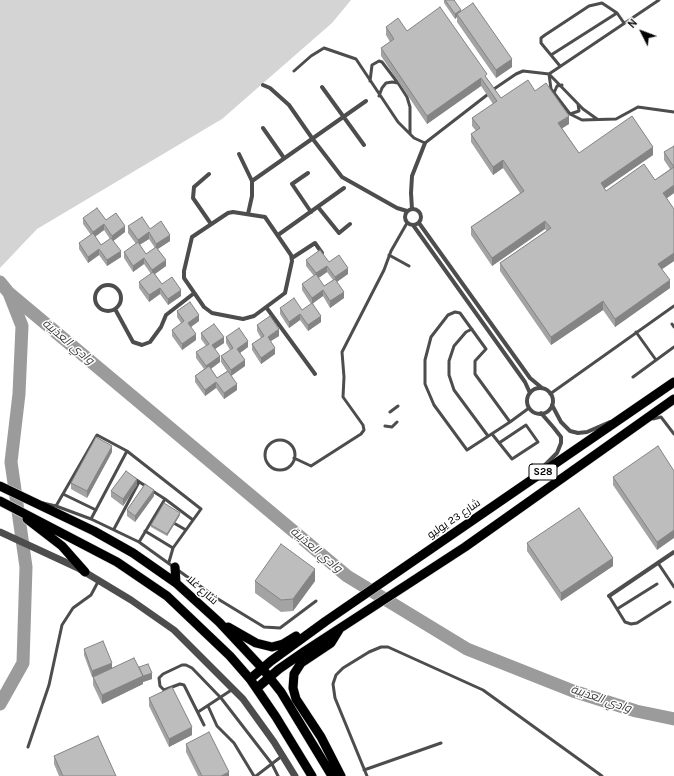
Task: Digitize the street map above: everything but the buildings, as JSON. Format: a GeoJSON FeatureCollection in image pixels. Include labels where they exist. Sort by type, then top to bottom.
{"type":"FeatureCollection","features":[{"type":"Feature","properties":{"kind":"main road","name":"شارع 23 يوليو"},"geometry":{"type":"LineString","coordinates":[[250,679],[262,668],[336,614],[674,382]]}},
{"type":"Feature","properties":{"kind":"main road","name":"S28"},"geometry":{"type":"LineString","coordinates":[[257,688],[270,677],[341,627],[465,547],[674,399]]}},
{"type":"Feature","properties":{"kind":"main road","name":"شارع غلا"},"geometry":{"type":"LineString","coordinates":[[0,486],[94,531],[133,553],[176,583],[219,622],[270,677],[332,776]]}},
{"type":"Feature","properties":{"kind":"main road"},"geometry":{"type":"LineString","coordinates":[[0,501],[117,562],[168,596],[230,656],[250,679],[312,776]]}},
{"type":"Feature","properties":{"kind":"main road"},"geometry":{"type":"LineString","coordinates":[[10,506],[62,546],[85,572]]}},
{"type":"Feature","properties":{"kind":"main road"},"geometry":{"type":"LineString","coordinates":[[172,565],[176,583]]}},
{"type":"Feature","properties":{"kind":"main road"},"geometry":{"type":"LineString","coordinates":[[219,622],[256,643],[272,647],[283,644],[327,616],[336,614]]}},
{"type":"Feature","properties":{"kind":"main road"},"geometry":{"type":"LineString","coordinates":[[341,627],[330,643],[301,664],[294,674],[293,688],[296,699],[320,737],[341,776]]}},
{"type":"Feature","properties":{"kind":"street"},"geometry":{"type":"LineString","coordinates":[[263,84],[270,88],[289,105],[342,177],[397,208],[407,211],[412,209],[420,213],[421,218],[419,223]]}},
{"type":"Feature","properties":{"kind":"street"},"geometry":{"type":"LineString","coordinates":[[322,87],[364,146]]}},
{"type":"Feature","properties":{"kind":"street"},"geometry":{"type":"LineString","coordinates":[[252,181],[366,100]]}},
{"type":"Feature","properties":{"kind":"street"},"geometry":{"type":"LineString","coordinates":[[263,128],[284,158]]}},
{"type":"Feature","properties":{"kind":"street"},"geometry":{"type":"LineString","coordinates":[[412,209],[412,176],[425,143]]}},
{"type":"Feature","properties":{"kind":"street"},"geometry":{"type":"LineString","coordinates":[[239,154],[252,181],[252,196],[248,214]]}},
{"type":"Feature","properties":{"kind":"street"},"geometry":{"type":"LineString","coordinates":[[308,173],[292,184],[311,212]]}},
{"type":"Feature","properties":{"kind":"street"},"geometry":{"type":"LineString","coordinates":[[209,174],[194,187],[193,198],[211,224]]}},
{"type":"Feature","properties":{"kind":"street"},"geometry":{"type":"LineString","coordinates":[[278,235],[344,188]]}},
{"type":"Feature","properties":{"kind":"street"},"geometry":{"type":"LineString","coordinates":[[318,207],[340,233],[350,224]]}},
{"type":"Feature","properties":{"kind":"street"},"geometry":{"type":"LineString","coordinates":[[407,211],[405,219],[407,223],[413,225],[520,376],[530,393]]}},
{"type":"Feature","properties":{"kind":"street"},"geometry":{"type":"LineString","coordinates":[[228,213],[248,214],[265,218],[278,235],[292,258],[285,293],[254,316],[243,319],[212,313],[204,308],[193,294],[184,278],[184,271],[191,241],[195,234],[228,213]]}},
{"type":"Feature","properties":{"kind":"street"},"geometry":{"type":"LineString","coordinates":[[413,225],[419,223]]}},
{"type":"Feature","properties":{"kind":"street"},"geometry":{"type":"LineString","coordinates":[[419,223],[530,378],[550,394],[552,406],[561,422],[570,431],[578,433],[622,418]]}},
{"type":"Feature","properties":{"kind":"street"},"geometry":{"type":"LineString","coordinates":[[292,258],[315,243],[326,258]]}},
{"type":"Feature","properties":{"kind":"street"},"geometry":{"type":"LineString","coordinates":[[114,285],[120,291],[122,299],[115,309],[106,311],[98,306],[96,302],[96,293],[102,286],[114,285]]}},
{"type":"Feature","properties":{"kind":"street"},"geometry":{"type":"LineString","coordinates":[[115,309],[133,342],[142,345],[150,342],[161,327],[166,315],[193,294]]}},
{"type":"Feature","properties":{"kind":"street"},"geometry":{"type":"LineString","coordinates":[[266,307],[315,374]]}},
{"type":"Feature","properties":{"kind":"street"},"geometry":{"type":"LineString","coordinates":[[542,388],[535,389],[530,393],[527,401],[529,408],[536,413],[541,413],[547,411],[552,406]]}},
{"type":"Feature","properties":{"kind":"street"},"geometry":{"type":"LineString","coordinates":[[524,486],[557,453],[561,443],[561,437],[541,413]]}},
{"type":"Feature","properties":{"kind":"street"},"geometry":{"type":"LineString","coordinates":[[0,532],[85,572],[131,600],[174,630],[243,699],[294,776]]}},
{"type":"Feature","properties":{"kind":"street"},"geometry":{"type":"LineString","coordinates":[[609,596],[674,552]]}},
{"type":"Feature","properties":{"kind":"lane"},"geometry":{"type":"LineString","coordinates":[[549,74],[659,0]]}},
{"type":"Feature","properties":{"kind":"lane"},"geometry":{"type":"LineString","coordinates":[[560,66],[541,43],[543,36],[589,6],[602,3],[617,13],[624,23]]}},
{"type":"Feature","properties":{"kind":"lane"},"geometry":{"type":"LineString","coordinates":[[551,55],[617,13]]}},
{"type":"Feature","properties":{"kind":"lane"},"geometry":{"type":"LineString","coordinates":[[294,71],[311,56],[324,48],[328,48],[345,56],[356,59],[379,96],[398,122],[410,134],[425,143],[487,95]]}},
{"type":"Feature","properties":{"kind":"lane"},"geometry":{"type":"LineString","coordinates":[[370,82],[372,65],[379,61],[382,62],[407,97],[410,107],[410,134]]}},
{"type":"Feature","properties":{"kind":"lane"},"geometry":{"type":"LineString","coordinates":[[491,92],[516,74],[523,71],[549,74],[562,85],[578,104],[597,119]]}},
{"type":"Feature","properties":{"kind":"lane"},"geometry":{"type":"LineString","coordinates":[[549,74],[551,89],[570,114],[582,120],[616,119],[638,107],[674,112]]}},
{"type":"Feature","properties":{"kind":"lane"},"geometry":{"type":"LineString","coordinates":[[379,96],[382,88],[386,84],[392,82],[398,83]]}},
{"type":"Feature","properties":{"kind":"lane"},"geometry":{"type":"LineString","coordinates":[[554,92],[557,86],[562,85]]}},
{"type":"Feature","properties":{"kind":"lane"},"geometry":{"type":"LineString","coordinates":[[570,114],[579,111],[578,104]]}},
{"type":"Feature","properties":{"kind":"lane"},"geometry":{"type":"LineString","coordinates":[[294,458],[311,466],[362,434],[364,430],[363,425],[343,397],[344,377],[342,352],[384,270],[389,255],[407,223]]}},
{"type":"Feature","properties":{"kind":"lane"},"geometry":{"type":"LineString","coordinates":[[389,255],[409,266]]}},
{"type":"Feature","properties":{"kind":"lane"},"geometry":{"type":"LineString","coordinates":[[550,394],[674,306]]}},
{"type":"Feature","properties":{"kind":"lane"},"geometry":{"type":"LineString","coordinates":[[510,422],[475,374],[475,361],[486,349],[460,313],[455,312],[448,314],[431,337],[425,360],[425,384],[434,405],[467,450],[510,422],[529,408]]}},
{"type":"Feature","properties":{"kind":"lane"},"geometry":{"type":"LineString","coordinates":[[472,329],[466,332],[454,346],[449,361],[449,375],[454,390],[490,435],[499,443],[512,459],[538,442],[526,425],[499,443]]}},
{"type":"Feature","properties":{"kind":"lane"},"geometry":{"type":"LineString","coordinates":[[636,332],[656,360]]}},
{"type":"Feature","properties":{"kind":"lane"},"geometry":{"type":"LineString","coordinates":[[633,377],[674,347]]}},
{"type":"Feature","properties":{"kind":"lane"},"geometry":{"type":"LineString","coordinates":[[390,412],[398,406]]}},
{"type":"Feature","properties":{"kind":"lane"},"geometry":{"type":"LineString","coordinates":[[614,441],[656,417],[661,417],[674,434]]}},
{"type":"Feature","properties":{"kind":"lane"},"geometry":{"type":"LineString","coordinates":[[385,426],[392,427],[397,422]]}},
{"type":"Feature","properties":{"kind":"lane"},"geometry":{"type":"LineString","coordinates":[[56,506],[97,435],[127,451],[201,510],[173,548],[172,565]]}},
{"type":"Feature","properties":{"kind":"lane"},"geometry":{"type":"LineString","coordinates":[[274,442],[288,442],[294,449],[294,458],[289,467],[280,470],[275,469],[267,462],[266,452],[270,444],[274,442]]}},
{"type":"Feature","properties":{"kind":"lane"},"geometry":{"type":"LineString","coordinates":[[91,519],[127,451]]}},
{"type":"Feature","properties":{"kind":"lane"},"geometry":{"type":"LineString","coordinates":[[119,468],[124,472]]}},
{"type":"Feature","properties":{"kind":"lane"},"geometry":{"type":"LineString","coordinates":[[129,475],[193,520]]}},
{"type":"Feature","properties":{"kind":"lane"},"geometry":{"type":"LineString","coordinates":[[114,529],[139,482]]}},
{"type":"Feature","properties":{"kind":"lane"},"geometry":{"type":"LineString","coordinates":[[63,494],[96,510]]}},
{"type":"Feature","properties":{"kind":"lane"},"geometry":{"type":"LineString","coordinates":[[139,542],[165,499]]}},
{"type":"Feature","properties":{"kind":"lane"},"geometry":{"type":"LineString","coordinates":[[29,500],[56,506],[91,519],[139,542],[218,598],[264,627],[280,628],[316,601]]}},
{"type":"Feature","properties":{"kind":"lane"},"geometry":{"type":"LineString","coordinates":[[157,512],[163,516]]}},
{"type":"Feature","properties":{"kind":"lane"},"geometry":{"type":"LineString","coordinates":[[168,519],[186,530]]}},
{"type":"Feature","properties":{"kind":"lane"},"geometry":{"type":"LineString","coordinates":[[145,531],[173,548]]}},
{"type":"Feature","properties":{"kind":"lane"},"geometry":{"type":"LineString","coordinates":[[658,563],[674,587]]}},
{"type":"Feature","properties":{"kind":"lane"},"geometry":{"type":"LineString","coordinates":[[28,747],[49,685],[62,625],[73,608],[91,595],[99,580]]}},
{"type":"Feature","properties":{"kind":"lane"},"geometry":{"type":"LineString","coordinates":[[617,609],[657,584]]}},
{"type":"Feature","properties":{"kind":"lane"},"geometry":{"type":"LineString","coordinates":[[609,596],[625,622],[631,624],[637,623],[670,602]]}},
{"type":"Feature","properties":{"kind":"lane"},"geometry":{"type":"LineString","coordinates":[[367,776],[335,698],[333,684],[336,675],[343,668],[369,652],[381,647],[388,647],[482,690],[602,776]]}},
{"type":"Feature","properties":{"kind":"lane"},"geometry":{"type":"LineString","coordinates":[[204,725],[184,685],[180,684],[164,690],[160,686],[159,678],[182,665],[192,668],[221,698],[272,764],[278,776]]}},
{"type":"Feature","properties":{"kind":"lane"},"geometry":{"type":"LineString","coordinates":[[198,712],[233,689]]}},
{"type":"Feature","properties":{"kind":"lane"},"geometry":{"type":"LineString","coordinates":[[208,706],[217,726],[234,743],[255,776],[282,756]]}},
{"type":"Feature","properties":{"kind":"lane"},"geometry":{"type":"LineString","coordinates":[[364,770],[441,743]]}},
{"type":"Feature","properties":{"kind":"shaded area"},"geometry":{"type":"Polygon","coordinates":[[[0,0],[351,0],[332,23],[222,119],[37,229],[0,268],[0,0]]]}},
{"type":"Feature","properties":{"kind":"waterway","name":"وادي العذيبة"},"geometry":{"type":"LineString","coordinates":[[0,282],[9,293],[22,326],[19,394],[11,462],[26,567],[23,663],[0,704]]}},
{"type":"Feature","properties":{"kind":"waterway","name":"وادي العذيبة"},"geometry":{"type":"LineString","coordinates":[[9,293],[347,576],[467,649],[573,691],[636,711],[674,719]]}}]}
